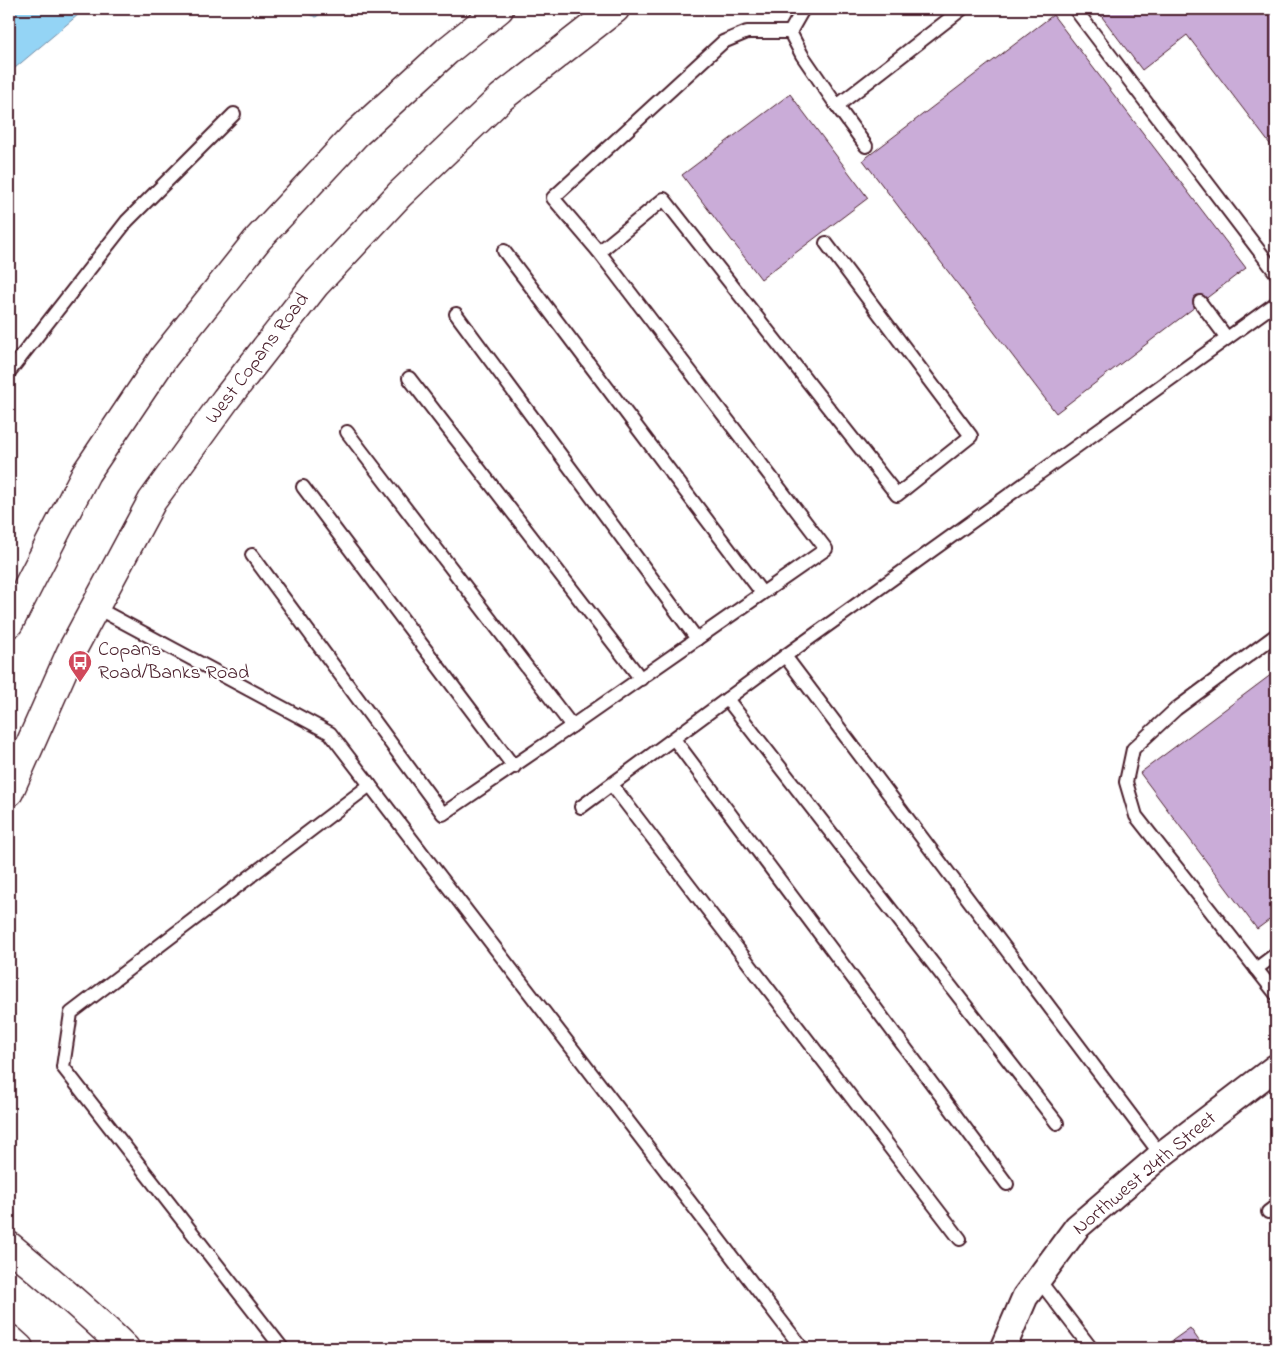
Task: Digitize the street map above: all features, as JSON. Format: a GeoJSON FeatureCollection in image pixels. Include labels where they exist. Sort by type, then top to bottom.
{"type":"FeatureCollection","features":[{"type":"Feature","properties":{"kind":"main road"},"geometry":{"type":"LineString","coordinates":[[9,623],[86,473],[164,357],[258,239],[356,134],[447,51],[500,9]]}},
{"type":"Feature","properties":{"kind":"main road","name":"West Copans Road"},"geometry":{"type":"LineString","coordinates":[[9,792],[71,652],[152,501],[226,399],[315,285],[400,194],[502,97],[615,9]]}},
{"type":"Feature","properties":{"kind":"main road"},"geometry":{"type":"LineString","coordinates":[[9,1246],[49,1279],[125,1348]]}},
{"type":"Feature","properties":{"kind":"main road"},"geometry":{"type":"LineString","coordinates":[[9,1339],[19,1348]]}},
{"type":"Feature","properties":{"kind":"street","name":"Northwest 24th Street"},"geometry":{"type":"LineString","coordinates":[[1003,1348],[1025,1297],[1077,1227],[1160,1156],[1276,1067]]}},
{"type":"Feature","properties":{"kind":"lane"},"geometry":{"type":"LineString","coordinates":[[790,32],[804,9]]}},
{"type":"Feature","properties":{"kind":"lane"},"geometry":{"type":"LineString","coordinates":[[837,106],[962,9]]}},
{"type":"Feature","properties":{"kind":"lane"},"geometry":{"type":"LineString","coordinates":[[1075,9],[1276,273]]}},
{"type":"Feature","properties":{"kind":"lane"},"geometry":{"type":"LineString","coordinates":[[252,555],[443,814],[641,679],[826,549],[599,252],[553,198],[723,42],[747,32],[790,32]]}},
{"type":"Feature","properties":{"kind":"lane"},"geometry":{"type":"LineString","coordinates":[[790,32],[802,55],[866,146]]}},
{"type":"Feature","properties":{"kind":"lane"},"geometry":{"type":"LineString","coordinates":[[9,372],[127,222],[234,114]]}},
{"type":"Feature","properties":{"kind":"lane"},"geometry":{"type":"LineString","coordinates":[[599,252],[664,199],[897,495],[971,436],[826,243]]}},
{"type":"Feature","properties":{"kind":"lane"},"geometry":{"type":"LineString","coordinates":[[504,251],[762,593]]}},
{"type":"Feature","properties":{"kind":"lane"},"geometry":{"type":"LineString","coordinates":[[1200,302],[1226,338]]}},
{"type":"Feature","properties":{"kind":"lane"},"geometry":{"type":"LineString","coordinates":[[581,807],[784,656],[1276,303]]}},
{"type":"Feature","properties":{"kind":"lane"},"geometry":{"type":"LineString","coordinates":[[456,314],[697,639]]}},
{"type":"Feature","properties":{"kind":"lane"},"geometry":{"type":"LineString","coordinates":[[409,378],[641,679]]}},
{"type":"Feature","properties":{"kind":"lane"},"geometry":{"type":"LineString","coordinates":[[347,432],[572,726]]}},
{"type":"Feature","properties":{"kind":"lane"},"geometry":{"type":"LineString","coordinates":[[303,487],[514,766]]}},
{"type":"Feature","properties":{"kind":"lane"},"geometry":{"type":"LineString","coordinates":[[95,607],[330,733],[802,1348]]}},
{"type":"Feature","properties":{"kind":"lane"},"geometry":{"type":"LineString","coordinates":[[1276,635],[1176,709],[1133,749],[1126,782],[1136,816],[1276,994]]}},
{"type":"Feature","properties":{"kind":"lane"},"geometry":{"type":"LineString","coordinates":[[784,656],[1160,1156]]}},
{"type":"Feature","properties":{"kind":"lane"},"geometry":{"type":"LineString","coordinates":[[727,699],[1057,1123]]}},
{"type":"Feature","properties":{"kind":"lane"},"geometry":{"type":"LineString","coordinates":[[674,739],[1007,1184]]}},
{"type":"Feature","properties":{"kind":"lane"},"geometry":{"type":"LineString","coordinates":[[282,1348],[63,1067],[71,1013],[370,785]]}},
{"type":"Feature","properties":{"kind":"lane"},"geometry":{"type":"LineString","coordinates":[[612,785],[960,1239]]}},
{"type":"Feature","properties":{"kind":"lane"},"geometry":{"type":"LineString","coordinates":[[1256,969],[1276,954]]}},
{"type":"Feature","properties":{"kind":"lane"},"geometry":{"type":"LineString","coordinates":[[1038,1279],[1091,1348]]}},
{"type":"Feature","properties":{"kind":"water"},"geometry":{"type":"Polygon","coordinates":[[[9,9],[85,9],[9,73],[9,9]]]}},
{"type":"Feature","properties":{"kind":"water"},"geometry":{"type":"Polygon","coordinates":[[[300,9],[326,9],[316,17],[300,9]]]}},
{"type":"Feature","properties":{"kind":"building"},"geometry":{"type":"Polygon","coordinates":[[[1096,9],[1276,9],[1276,152],[1187,35],[1142,70],[1096,9]]]}},
{"type":"Feature","properties":{"kind":"building"},"geometry":{"type":"Polygon","coordinates":[[[1053,15],[1246,268],[1056,413],[863,160],[1053,15]]]}},
{"type":"Feature","properties":{"kind":"building"},"geometry":{"type":"Polygon","coordinates":[[[790,94],[868,198],[761,279],[682,175],[790,94]]]}},
{"type":"Feature","properties":{"kind":"building"},"geometry":{"type":"Polygon","coordinates":[[[1276,671],[1276,915],[1257,929],[1140,773],[1276,671]]]}},
{"type":"Feature","properties":{"kind":"building"},"geometry":{"type":"Polygon","coordinates":[[[1190,1328],[1204,1348],[1162,1348],[1190,1328]]]}},
{"type":"Feature","properties":{"kind":"place","name":"Copans Road/Banks Road"},"geometry":{"type":"Point","coordinates":[80,683]}}]}
